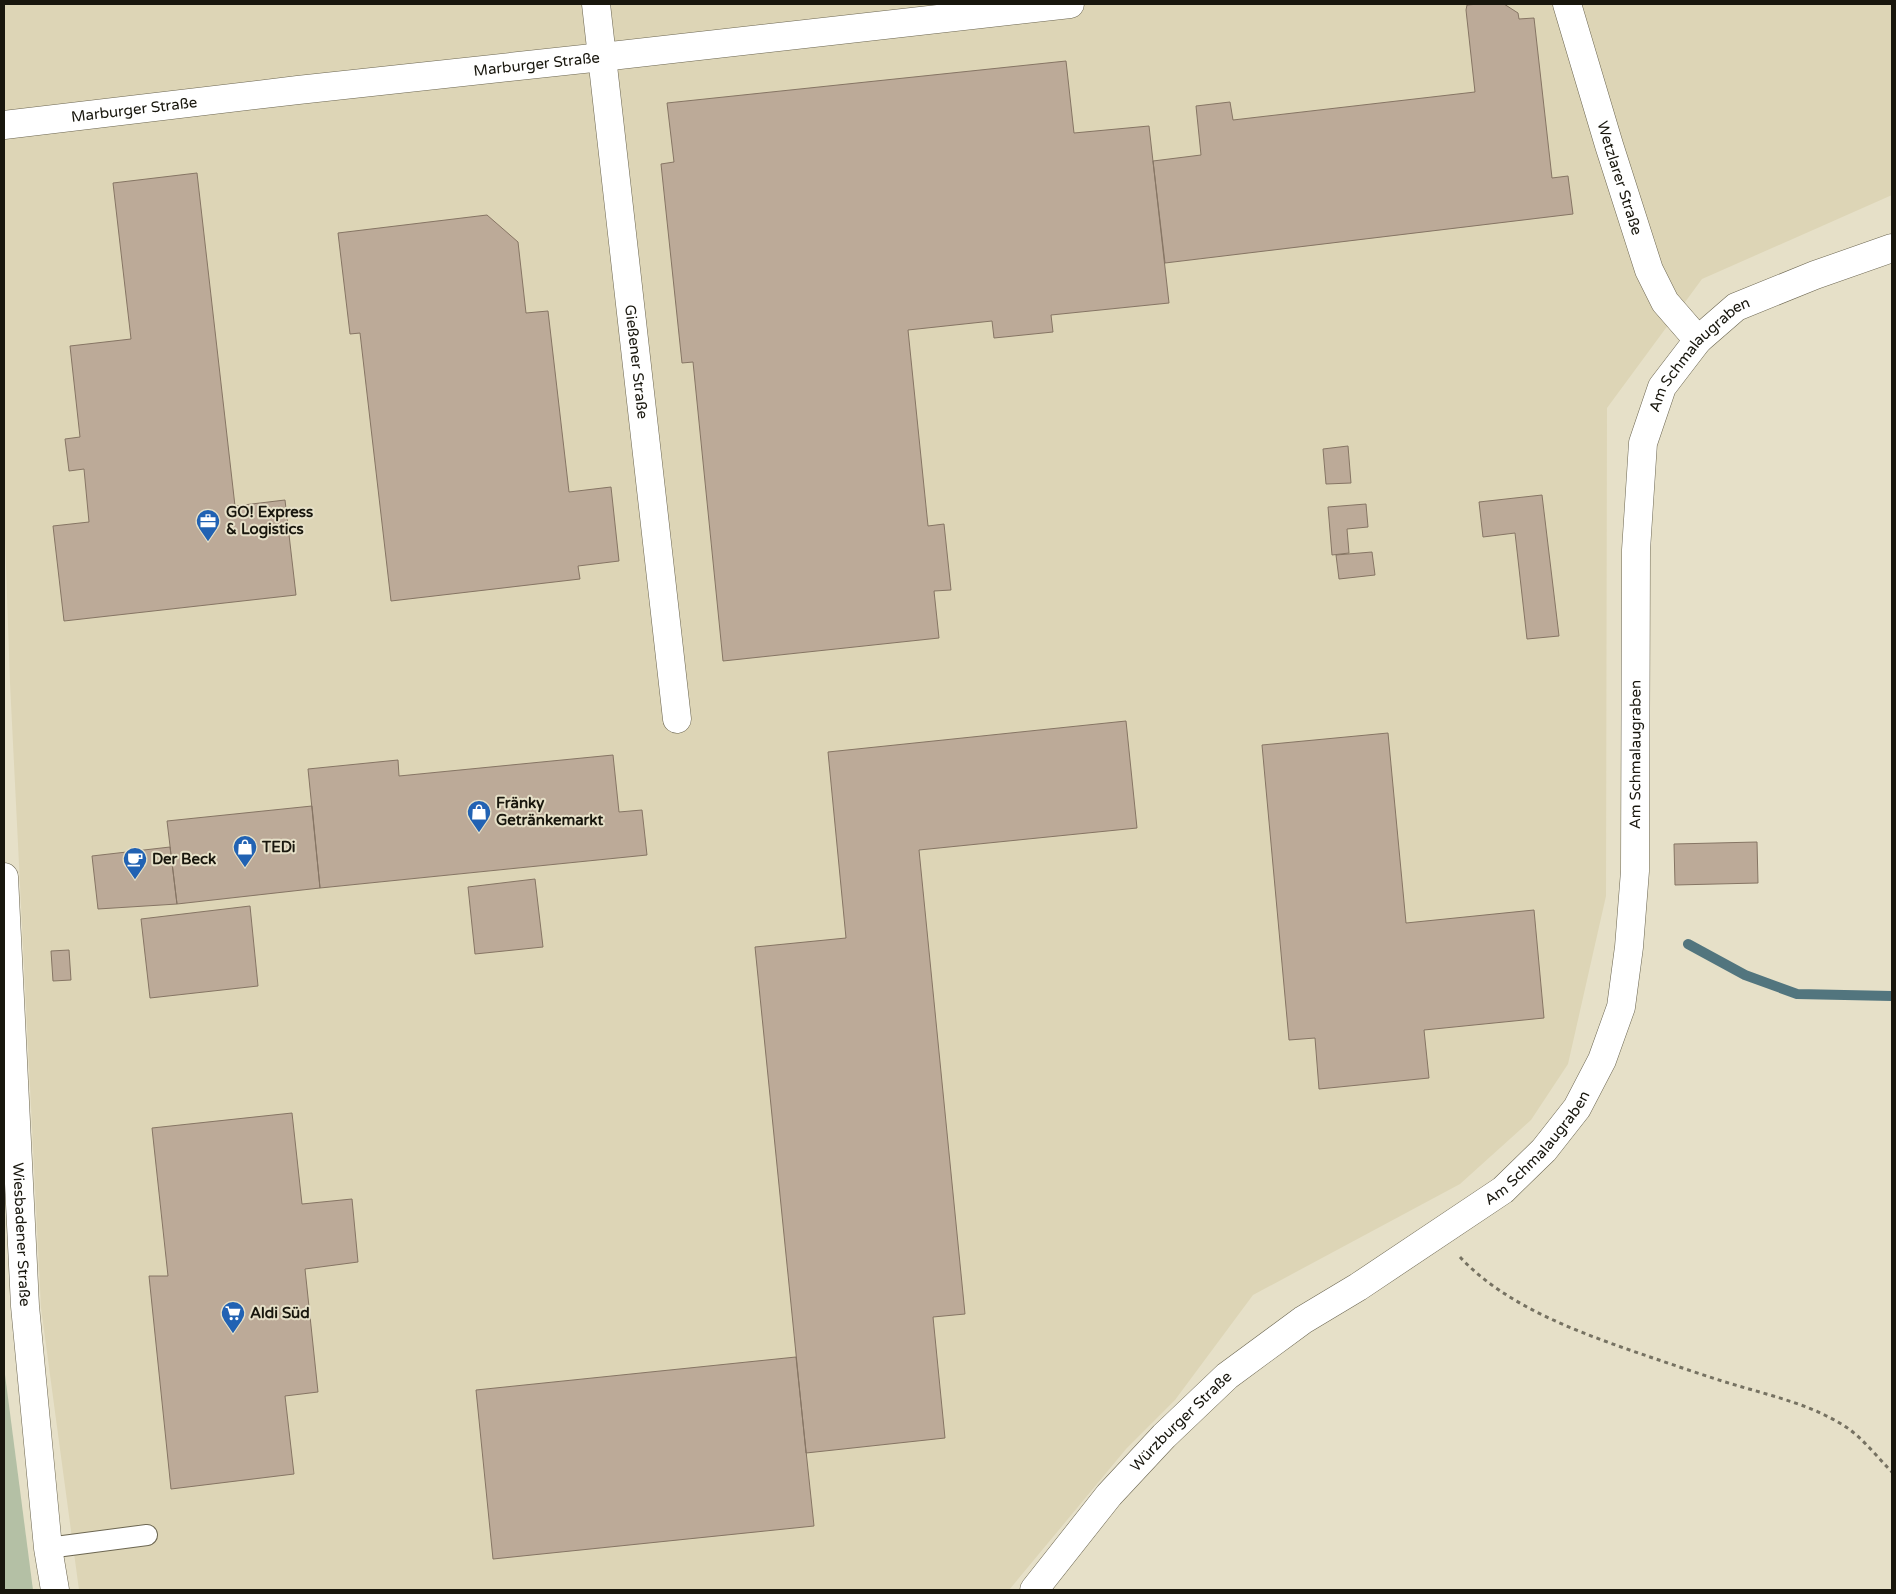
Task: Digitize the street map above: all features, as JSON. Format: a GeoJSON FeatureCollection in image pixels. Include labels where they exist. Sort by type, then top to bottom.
{"type":"FeatureCollection","features":[{"type":"Feature","properties":{"kind":"main road","name":"Gießener Straße"},"geometry":{"type":"LineString","coordinates":[[596,4],[677,719]]}},
{"type":"Feature","properties":{"kind":"main road","name":"Marburger Straße"},"geometry":{"type":"LineString","coordinates":[[4,124],[1070,4]]}},
{"type":"Feature","properties":{"kind":"main road","name":"Wetzlarer Straße"},"geometry":{"type":"LineString","coordinates":[[1567,4],[1609,145],[1650,270],[1665,302],[1698,340]]}},
{"type":"Feature","properties":{"kind":"main road","name":"Am Schmalaugraben"},"geometry":{"type":"LineString","coordinates":[[1358,1287],[1437,1232],[1503,1190],[1544,1150],[1577,1108],[1602,1060],[1621,1007],[1629,946],[1635,871],[1636,550],[1643,443],[1662,388],[1698,340],[1736,307],[1815,275],[1892,248]]}},
{"type":"Feature","properties":{"kind":"main road","name":"Wiesbadener Straße"},"geometry":{"type":"LineString","coordinates":[[4,877],[25,1306],[48,1548],[55,1590]]}},
{"type":"Feature","properties":{"kind":"main road","name":"Würzburger Straße"},"geometry":{"type":"LineString","coordinates":[[1034,1590],[1109,1495],[1164,1436],[1227,1376],[1303,1320],[1358,1287]]}},
{"type":"Feature","properties":{"kind":"lane"},"geometry":{"type":"LineString","coordinates":[[48,1548],[147,1535]]}},
{"type":"Feature","properties":{"kind":"path"},"geometry":{"type":"LineString","coordinates":[[1437,1232],[1466,1264],[1501,1291],[1550,1318],[1617,1346],[1716,1380],[1800,1405],[1826,1416],[1850,1430],[1892,1472]]}},
{"type":"Feature","properties":{"kind":"shaded area"},"geometry":{"type":"Polygon","coordinates":[[[4,4],[1892,4],[1892,195],[1702,279],[1607,408],[1606,896],[1568,1064],[1531,1120],[1460,1184],[1253,1295],[1175,1400],[1126,1449],[1009,1590],[79,1590],[41,1308],[10,683],[4,509],[4,4]]]}},
{"type":"Feature","properties":{"kind":"green space"},"geometry":{"type":"Polygon","coordinates":[[[4,1367],[33,1590],[4,1590],[4,1367]]]}},
{"type":"Feature","properties":{"kind":"building"},"geometry":{"type":"Polygon","coordinates":[[[1504,4],[1518,13],[1519,19],[1534,18],[1552,178],[1568,176],[1573,214],[1165,263],[1153,161],[1201,155],[1196,106],[1230,102],[1233,120],[1475,92],[1466,10],[1467,5],[1504,4]]]}},
{"type":"Feature","properties":{"kind":"building"},"geometry":{"type":"Polygon","coordinates":[[[1066,61],[1074,133],[1149,126],[1169,303],[1051,315],[1053,332],[994,338],[992,321],[908,330],[928,526],[944,524],[951,590],[934,591],[939,638],[723,661],[693,362],[682,363],[661,164],[674,162],[667,103],[1066,61]]]}},
{"type":"Feature","properties":{"kind":"building"},"geometry":{"type":"Polygon","coordinates":[[[197,173],[235,506],[285,500],[296,595],[64,621],[53,526],[89,522],[84,469],[69,471],[65,439],[80,437],[70,346],[131,339],[113,183],[197,173]]]}},
{"type":"Feature","properties":{"kind":"building"},"geometry":{"type":"Polygon","coordinates":[[[487,215],[518,242],[526,313],[548,311],[569,492],[611,487],[619,561],[578,566],[580,579],[391,601],[360,333],[350,334],[338,233],[487,215]]]}},
{"type":"Feature","properties":{"kind":"building"},"geometry":{"type":"Polygon","coordinates":[[[1348,446],[1351,483],[1326,484],[1323,449],[1348,446]]]}},
{"type":"Feature","properties":{"kind":"building"},"geometry":{"type":"Polygon","coordinates":[[[1542,495],[1559,636],[1527,639],[1515,533],[1483,537],[1479,502],[1542,495]]]}},
{"type":"Feature","properties":{"kind":"building"},"geometry":{"type":"Polygon","coordinates":[[[1366,504],[1368,527],[1347,529],[1349,553],[1332,555],[1328,507],[1366,504]]]}},
{"type":"Feature","properties":{"kind":"building"},"geometry":{"type":"Polygon","coordinates":[[[1372,552],[1375,575],[1339,579],[1336,555],[1372,552]]]}},
{"type":"Feature","properties":{"kind":"building"},"geometry":{"type":"Polygon","coordinates":[[[1126,721],[1137,828],[919,850],[965,1314],[933,1317],[945,1438],[806,1453],[755,947],[846,938],[828,752],[1126,721]]]}},
{"type":"Feature","properties":{"kind":"building"},"geometry":{"type":"Polygon","coordinates":[[[1388,733],[1406,923],[1534,910],[1544,1018],[1424,1030],[1429,1078],[1319,1089],[1315,1038],[1289,1040],[1262,745],[1388,733]]]}},
{"type":"Feature","properties":{"kind":"building","name":"Fränky Getränkemarkt"},"geometry":{"type":"Polygon","coordinates":[[[613,755],[619,812],[642,810],[647,855],[320,888],[308,769],[398,760],[399,776],[613,755]]]}},
{"type":"Feature","properties":{"kind":"building","name":"TEDi"},"geometry":{"type":"Polygon","coordinates":[[[312,806],[320,888],[177,904],[167,821],[312,806]]]}},
{"type":"Feature","properties":{"kind":"building"},"geometry":{"type":"Polygon","coordinates":[[[1757,842],[1758,883],[1675,885],[1674,844],[1757,842]]]}},
{"type":"Feature","properties":{"kind":"building","name":"Der Beck"},"geometry":{"type":"Polygon","coordinates":[[[170,847],[177,904],[98,909],[92,856],[170,847]]]}},
{"type":"Feature","properties":{"kind":"building"},"geometry":{"type":"Polygon","coordinates":[[[535,879],[543,947],[475,954],[468,887],[535,879]]]}},
{"type":"Feature","properties":{"kind":"building"},"geometry":{"type":"Polygon","coordinates":[[[250,906],[258,986],[150,998],[141,919],[250,906]]]}},
{"type":"Feature","properties":{"kind":"building"},"geometry":{"type":"Polygon","coordinates":[[[69,950],[71,980],[53,981],[51,951],[69,950]]]}},
{"type":"Feature","properties":{"kind":"building","name":"Aldi Süd"},"geometry":{"type":"Polygon","coordinates":[[[292,1113],[302,1204],[352,1199],[358,1262],[305,1269],[318,1392],[285,1396],[294,1474],[171,1489],[149,1276],[168,1276],[152,1128],[292,1113]]]}},
{"type":"Feature","properties":{"kind":"building"},"geometry":{"type":"Polygon","coordinates":[[[796,1357],[814,1526],[493,1559],[476,1390],[796,1357]]]}},
{"type":"Feature","properties":{"kind":"waterway"},"geometry":{"type":"LineString","coordinates":[[1688,944],[1745,975],[1797,994],[1892,996]]}},
{"type":"Feature","properties":{"kind":"place","name":"GO! Express & Logistics"},"geometry":{"type":"Point","coordinates":[208,542]}},
{"type":"Feature","properties":{"kind":"place","name":"Fränky Getränkemarkt"},"geometry":{"type":"Point","coordinates":[479,833]}},
{"type":"Feature","properties":{"kind":"place","name":"TEDi"},"geometry":{"type":"Point","coordinates":[245,868]}},
{"type":"Feature","properties":{"kind":"place","name":"Der Beck"},"geometry":{"type":"Point","coordinates":[135,880]}},
{"type":"Feature","properties":{"kind":"place","name":"Aldi Süd"},"geometry":{"type":"Point","coordinates":[233,1334]}}]}
